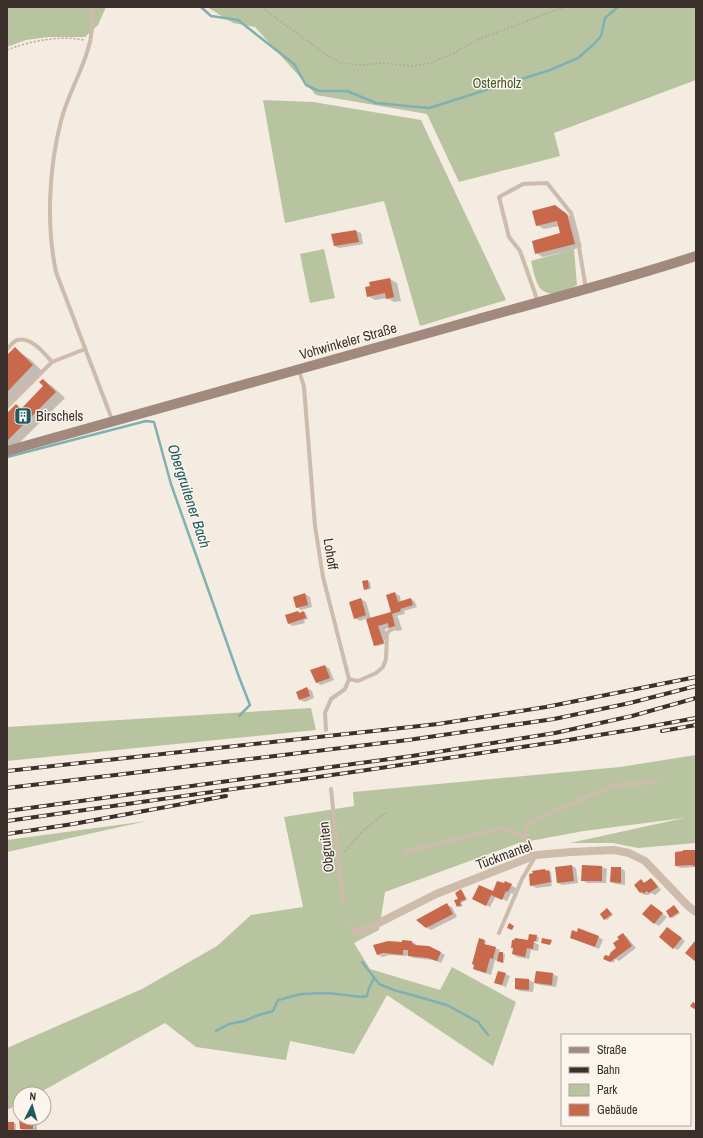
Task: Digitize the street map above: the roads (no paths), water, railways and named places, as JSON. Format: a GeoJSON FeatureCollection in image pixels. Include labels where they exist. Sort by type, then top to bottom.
{"type":"FeatureCollection","features":[{"type":"Feature","properties":{"kind":"street","name":"Vohwinkeler Straße"},"geometry":{"type":"LineString","coordinates":[[7,451],[645,273],[696,256]]}},
{"type":"Feature","properties":{"kind":"street","name":"Tückmantel"},"geometry":{"type":"LineString","coordinates":[[356,932],[363,931],[436,894],[534,856],[571,852],[614,850],[629,852],[645,861],[688,906],[696,912]]}},
{"type":"Feature","properties":{"kind":"lane"},"geometry":{"type":"LineString","coordinates":[[92,7],[92,27],[88,49],[61,120],[54,159],[50,226],[52,253],[56,272],[113,422]]}},
{"type":"Feature","properties":{"kind":"lane"},"geometry":{"type":"LineString","coordinates":[[538,302],[520,251],[509,237],[499,197],[523,184],[547,184],[571,213],[577,235],[586,289]]}},
{"type":"Feature","properties":{"kind":"lane"},"geometry":{"type":"LineString","coordinates":[[7,349],[18,340],[27,340],[37,347],[52,362]]}},
{"type":"Feature","properties":{"kind":"lane"},"geometry":{"type":"LineString","coordinates":[[7,407],[52,362],[85,349]]}},
{"type":"Feature","properties":{"kind":"lane","name":"Lohoff"},"geometry":{"type":"LineString","coordinates":[[299,370],[304,387],[315,526],[323,577],[349,679]]}},
{"type":"Feature","properties":{"kind":"lane"},"geometry":{"type":"LineString","coordinates":[[326,730],[325,713],[331,699],[345,689],[349,679],[358,681],[376,673],[383,667],[386,659],[387,634],[395,628]]}},
{"type":"Feature","properties":{"kind":"lane"},"geometry":{"type":"LineString","coordinates":[[499,933],[522,879],[534,856],[525,837],[528,823],[614,785],[658,782]]}},
{"type":"Feature","properties":{"kind":"lane","name":"Obgruiten"},"geometry":{"type":"LineString","coordinates":[[331,789],[343,902]]}},
{"type":"Feature","properties":{"kind":"lane"},"geometry":{"type":"LineString","coordinates":[[406,852],[503,828],[525,837]]}},
{"type":"Feature","properties":{"kind":"lane"},"geometry":{"type":"LineString","coordinates":[[350,926],[356,932]]}},
{"type":"Feature","properties":{"kind":"waterway"},"geometry":{"type":"LineString","coordinates":[[201,7],[211,16],[238,20],[294,64],[306,85],[319,91],[347,91],[376,103],[429,108],[550,70],[578,58],[601,36],[605,18],[618,7]]}},
{"type":"Feature","properties":{"kind":"waterway","name":"Obergruitener Bach"},"geometry":{"type":"LineString","coordinates":[[7,457],[146,421],[154,422],[171,484],[250,705],[239,716]]}},
{"type":"Feature","properties":{"kind":"waterway","name":"Obergruitener Bach"},"geometry":{"type":"LineString","coordinates":[[362,962],[379,984],[394,990],[447,1005],[478,1022],[488,1035]]}},
{"type":"Feature","properties":{"kind":"waterway"},"geometry":{"type":"LineString","coordinates":[[216,1031],[229,1024],[244,1021],[273,1011],[278,1000],[301,994],[327,993],[362,997],[367,996],[374,978]]}},
{"type":"Feature","properties":{"kind":"railway"},"geometry":{"type":"LineString","coordinates":[[7,771],[438,724],[546,707],[696,677]]}},
{"type":"Feature","properties":{"kind":"railway"},"geometry":{"type":"LineString","coordinates":[[7,788],[408,740],[554,719],[630,703],[696,686]]}},
{"type":"Feature","properties":{"kind":"railway"},"geometry":{"type":"LineString","coordinates":[[7,811],[412,756],[555,733],[632,716],[696,698]]}},
{"type":"Feature","properties":{"kind":"railway"},"geometry":{"type":"LineString","coordinates":[[7,821],[556,742],[696,718]]}},
{"type":"Feature","properties":{"kind":"railway"},"geometry":{"type":"LineString","coordinates":[[662,731],[696,725]]}},
{"type":"Feature","properties":{"kind":"railway"},"geometry":{"type":"LineString","coordinates":[[7,834],[73,824],[226,796]]}},
{"type":"Feature","properties":{"kind":"place","name":"Birschels"},"geometry":{"type":"Point","coordinates":[23,416]}},
{"type":"Feature","properties":{"kind":"park label","name":"Osterholz"},"geometry":{"type":"Point","coordinates":[497,83]}}]}
